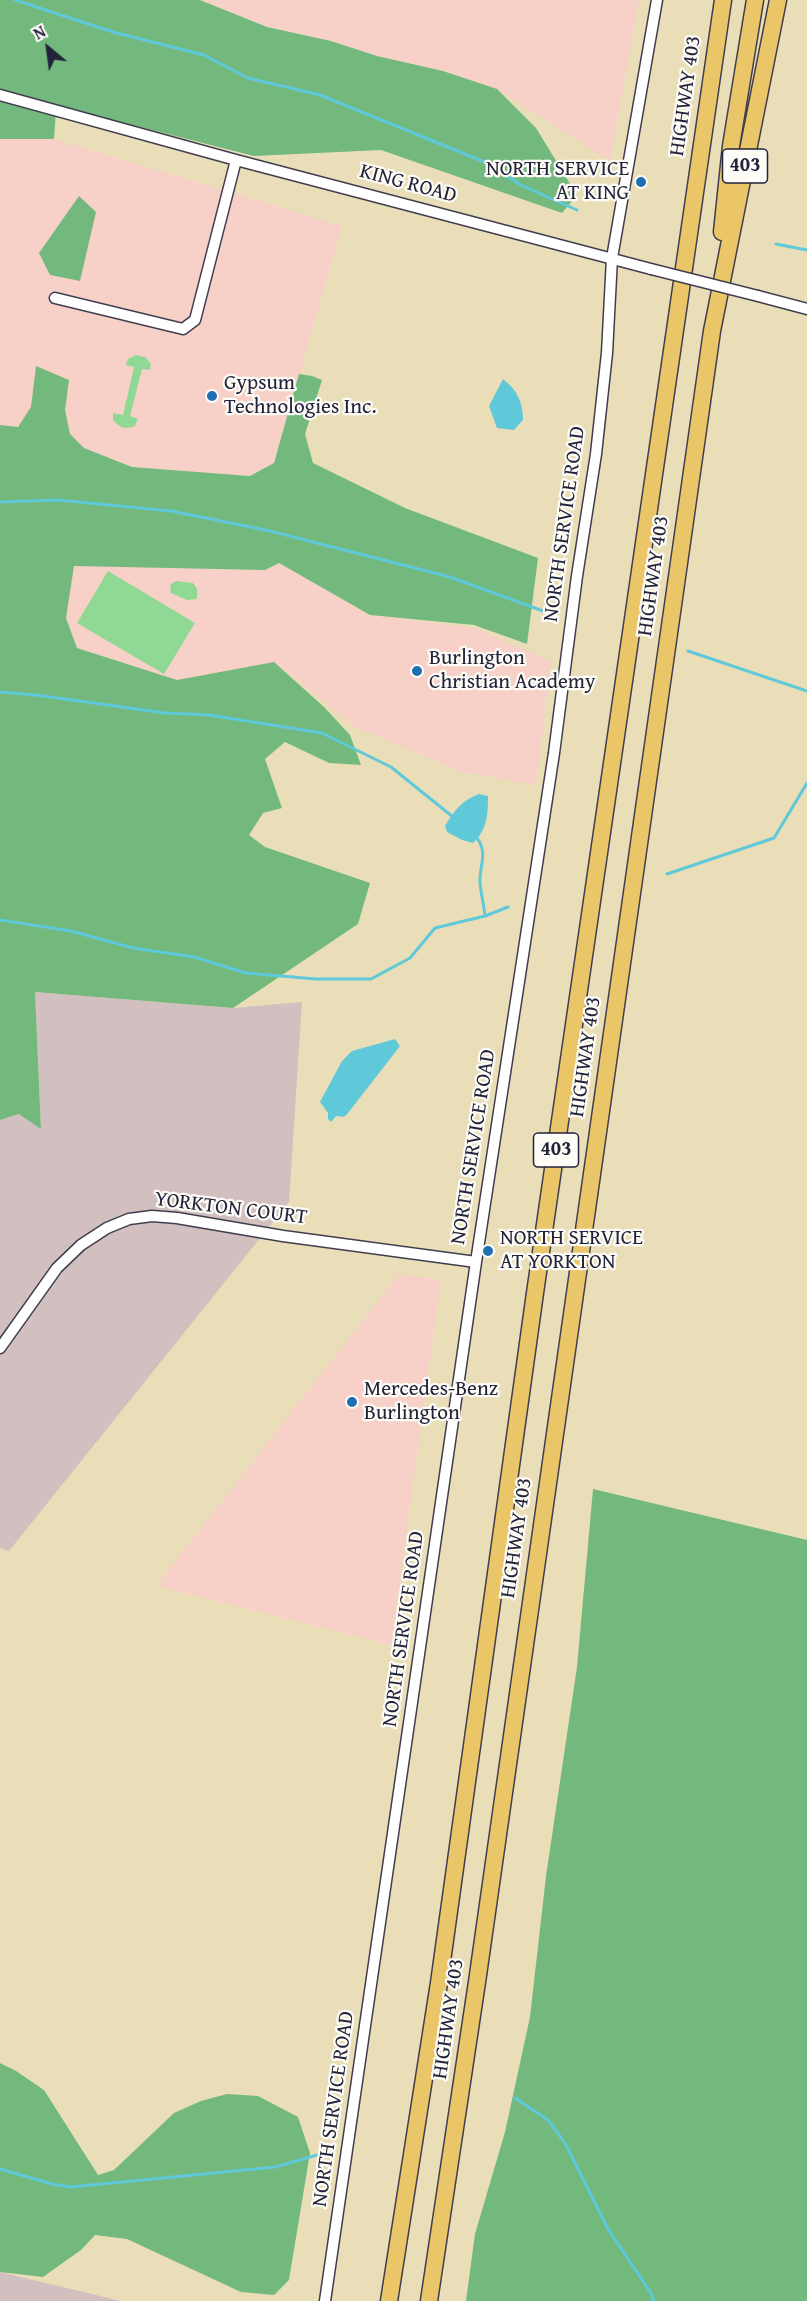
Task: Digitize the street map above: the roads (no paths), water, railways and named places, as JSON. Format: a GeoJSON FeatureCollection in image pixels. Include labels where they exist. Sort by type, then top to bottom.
{"type":"FeatureCollection","features":[{"type":"Feature","properties":{"kind":"highway","name":"HIGHWAY 403"},"geometry":{"type":"LineString","coordinates":[[389,2301],[439,1983],[535,1293],[723,0]]}},
{"type":"Feature","properties":{"kind":"highway"},"geometry":{"type":"LineString","coordinates":[[712,331],[731,146],[755,0]]}},
{"type":"Feature","properties":{"kind":"highway","name":"HIGHWAY 403"},"geometry":{"type":"LineString","coordinates":[[429,2301],[482,1947],[712,331],[778,0]]}},
{"type":"Feature","properties":{"kind":"street","name":"NORTH SERVICE ROAD"},"geometry":{"type":"LineString","coordinates":[[325,2301],[476,1263],[554,753],[577,576],[596,454],[607,353],[612,258],[657,0]]}},
{"type":"Feature","properties":{"kind":"street","name":"KING ROAD"},"geometry":{"type":"LineString","coordinates":[[0,94],[236,160],[807,309]]}},
{"type":"Feature","properties":{"kind":"street"},"geometry":{"type":"LineString","coordinates":[[55,298],[183,330],[195,320],[236,160]]}},
{"type":"Feature","properties":{"kind":"street","name":"YORKTON COURT"},"geometry":{"type":"LineString","coordinates":[[0,1348],[57,1268],[81,1245],[107,1228],[129,1219],[153,1216],[177,1218],[476,1263]]}},
{"type":"Feature","properties":{"kind":"water"},"geometry":{"type":"Polygon","coordinates":[[[503,379],[515,392],[522,408],[523,420],[514,430],[497,428],[489,406],[503,379]]]}},
{"type":"Feature","properties":{"kind":"water"},"geometry":{"type":"Polygon","coordinates":[[[479,794],[488,796],[488,803],[486,822],[478,838],[473,843],[447,832],[445,826],[455,811],[468,799],[479,794]]]}},
{"type":"Feature","properties":{"kind":"water"},"geometry":{"type":"Polygon","coordinates":[[[395,1039],[400,1046],[348,1113],[344,1117],[336,1116],[331,1122],[320,1102],[342,1061],[352,1051],[395,1039]]]}},
{"type":"Feature","properties":{"kind":"waterway"},"geometry":{"type":"LineString","coordinates":[[15,0],[113,32],[204,55],[248,78],[320,95],[482,161],[523,186],[577,210]]}},
{"type":"Feature","properties":{"kind":"waterway"},"geometry":{"type":"LineString","coordinates":[[776,244],[807,250]]}},
{"type":"Feature","properties":{"kind":"waterway"},"geometry":{"type":"LineString","coordinates":[[0,502],[58,500],[171,511],[270,531],[450,577],[543,611]]}},
{"type":"Feature","properties":{"kind":"waterway"},"geometry":{"type":"LineString","coordinates":[[688,651],[807,691]]}},
{"type":"Feature","properties":{"kind":"waterway"},"geometry":{"type":"LineString","coordinates":[[0,692],[165,713],[209,715],[322,733],[391,767],[453,817]]}},
{"type":"Feature","properties":{"kind":"waterway"},"geometry":{"type":"LineString","coordinates":[[667,874],[774,838],[807,783]]}},
{"type":"Feature","properties":{"kind":"waterway"},"geometry":{"type":"LineString","coordinates":[[476,837],[483,854],[480,883],[485,916]]}},
{"type":"Feature","properties":{"kind":"waterway"},"geometry":{"type":"LineString","coordinates":[[0,920],[71,931],[133,948],[194,957],[246,973],[316,979],[371,979],[410,958],[435,928],[485,916],[508,907]]}},
{"type":"Feature","properties":{"kind":"waterway"},"geometry":{"type":"LineString","coordinates":[[515,2098],[548,2120],[565,2143],[608,2229],[654,2301]]}},
{"type":"Feature","properties":{"kind":"waterway"},"geometry":{"type":"LineString","coordinates":[[0,2169],[71,2187],[275,2167],[324,2153]]}},
{"type":"Feature","properties":{"kind":"place","name":"NORTH SERVICE AT KING"},"geometry":{"type":"Point","coordinates":[641,182]}},
{"type":"Feature","properties":{"kind":"place","name":"Gypsum Technologies Inc."},"geometry":{"type":"Point","coordinates":[212,396]}},
{"type":"Feature","properties":{"kind":"place","name":"Burlington Christian Academy"},"geometry":{"type":"Point","coordinates":[417,671]}},
{"type":"Feature","properties":{"kind":"place","name":"NORTH SERVICE AT YORKTON"},"geometry":{"type":"Point","coordinates":[488,1251]}},
{"type":"Feature","properties":{"kind":"place","name":"Mercedes-Benz Burlington"},"geometry":{"type":"Point","coordinates":[352,1402]}}]}
